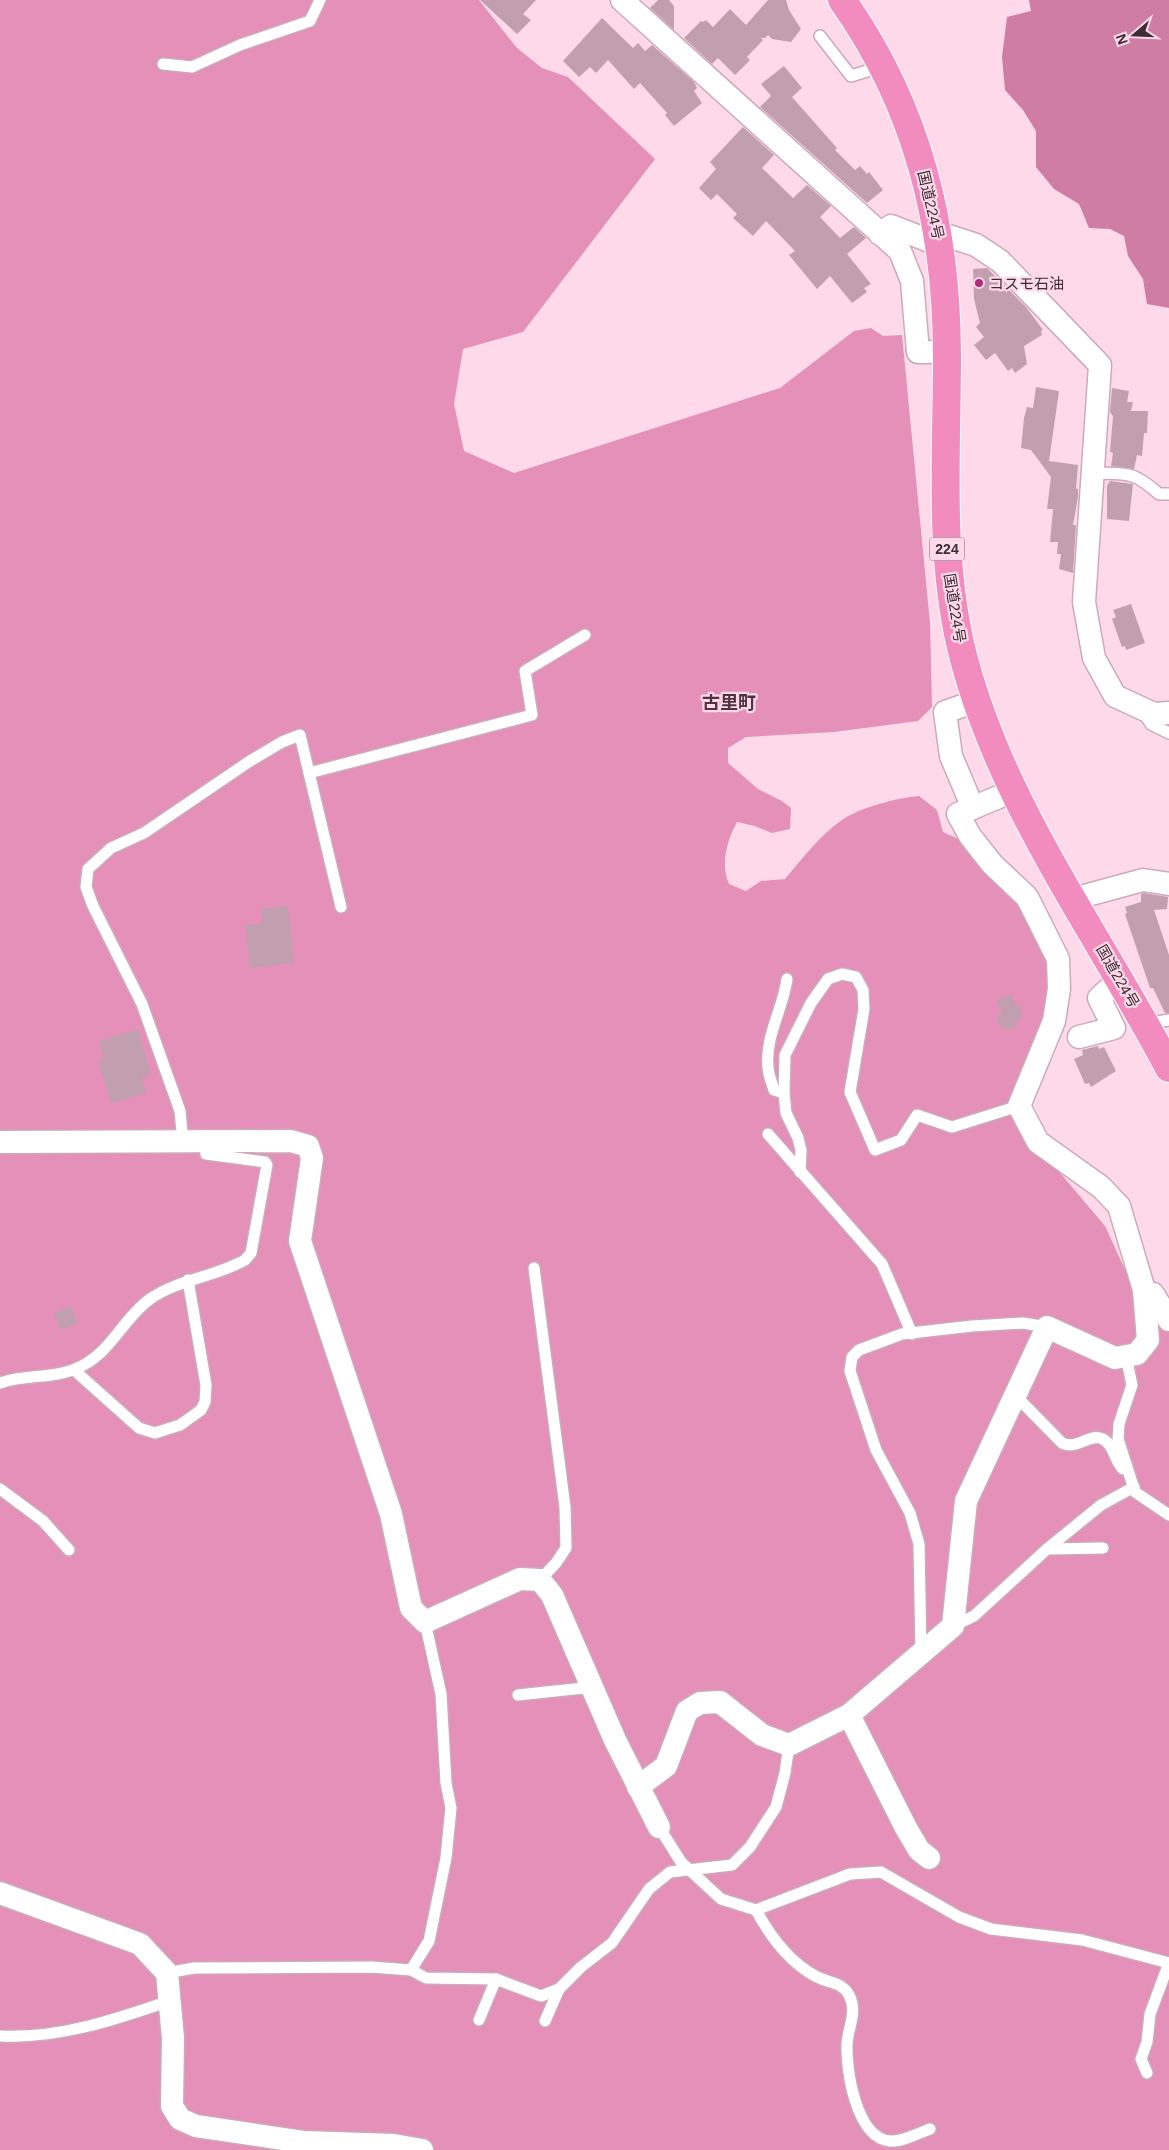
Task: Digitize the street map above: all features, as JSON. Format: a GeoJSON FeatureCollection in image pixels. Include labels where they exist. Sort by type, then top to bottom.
{"type":"FeatureCollection","features":[{"type":"Feature","properties":{"kind":"highway","name":"国道224号"},"geometry":{"type":"LineString","coordinates":[[842,0],[883,66],[918,148],[940,239],[947,352],[946,524],[949,581],[960,641],[976,700],[1013,791],[1073,900],[1120,979],[1157,1022],[1169,1068]]}},
{"type":"Feature","properties":{"kind":"street"},"geometry":{"type":"LineString","coordinates":[[622,0],[769,130],[900,251],[912,281],[918,352],[947,352]]}},
{"type":"Feature","properties":{"kind":"street"},"geometry":{"type":"LineString","coordinates":[[880,234],[891,226],[940,239],[976,245],[1000,261],[1100,365],[1084,602],[1094,658],[1115,696],[1154,714],[1169,713]]}},
{"type":"Feature","properties":{"kind":"street"},"geometry":{"type":"LineString","coordinates":[[973,808],[950,756],[945,712],[976,700]]}},
{"type":"Feature","properties":{"kind":"street"},"geometry":{"type":"LineString","coordinates":[[638,1787],[666,1766],[687,1711],[700,1703],[720,1702],[762,1735],[789,1745],[849,1714],[953,1626],[966,1501],[1046,1327],[1115,1358],[1136,1354],[1148,1340],[1145,1294],[1119,1206],[1101,1187],[1038,1142],[1019,1106],[1054,1021],[1059,989],[1058,959],[1027,897],[992,864],[970,836],[958,814],[1013,791]]}},
{"type":"Feature","properties":{"kind":"street"},"geometry":{"type":"LineString","coordinates":[[1073,900],[1143,880],[1169,884]]}},
{"type":"Feature","properties":{"kind":"street"},"geometry":{"type":"LineString","coordinates":[[1080,1037],[1114,1028],[1099,998],[1120,979]]}},
{"type":"Feature","properties":{"kind":"street"},"geometry":{"type":"LineString","coordinates":[[0,1142],[291,1141],[308,1146],[312,1158],[300,1241],[391,1514],[411,1608],[425,1622],[520,1579],[540,1580],[552,1595],[638,1787],[659,1827]]}},
{"type":"Feature","properties":{"kind":"street"},"geometry":{"type":"LineString","coordinates":[[1145,1294],[1153,1294],[1169,1320]]}},
{"type":"Feature","properties":{"kind":"street"},"geometry":{"type":"LineString","coordinates":[[849,1714],[906,1828],[919,1850],[929,1858]]}},
{"type":"Feature","properties":{"kind":"street"},"geometry":{"type":"LineString","coordinates":[[0,1893],[140,1944],[167,1973],[173,2038],[172,2106],[180,2119],[196,2126],[302,2146],[394,2145],[422,2150]]}},
{"type":"Feature","properties":{"kind":"lane"},"geometry":{"type":"LineString","coordinates":[[163,64],[192,67],[240,45],[310,22],[320,0]]}},
{"type":"Feature","properties":{"kind":"lane"},"geometry":{"type":"LineString","coordinates":[[820,36],[851,76],[883,66]]}},
{"type":"Feature","properties":{"kind":"lane"},"geometry":{"type":"LineString","coordinates":[[1093,473],[1133,474],[1142,479],[1159,494],[1169,494]]}},
{"type":"Feature","properties":{"kind":"lane"},"geometry":{"type":"LineString","coordinates":[[309,773],[532,715],[525,671],[585,635]]}},
{"type":"Feature","properties":{"kind":"lane"},"geometry":{"type":"LineString","coordinates":[[1142,708],[1151,724],[1169,733]]}},
{"type":"Feature","properties":{"kind":"lane"},"geometry":{"type":"LineString","coordinates":[[183,1142],[180,1111],[142,1004],[92,906],[86,887],[88,869],[111,848],[144,833],[250,761],[282,742],[300,735],[341,907]]}},
{"type":"Feature","properties":{"kind":"lane"},"geometry":{"type":"LineString","coordinates":[[800,1172],[801,1150],[798,1138],[786,1113],[784,1093],[785,1055],[811,1003],[828,979],[842,974],[856,977],[863,990],[864,1009],[850,1092],[875,1150],[901,1140],[917,1115],[952,1127],[1019,1106]]}},
{"type":"Feature","properties":{"kind":"lane"},"geometry":{"type":"LineString","coordinates":[[784,1093],[774,1090],[768,1067],[771,1035],[784,1001],[787,979]]}},
{"type":"Feature","properties":{"kind":"lane"},"geometry":{"type":"LineString","coordinates":[[768,1134],[882,1264],[912,1334]]}},
{"type":"Feature","properties":{"kind":"lane"},"geometry":{"type":"LineString","coordinates":[[0,1383],[74,1370],[98,1357],[136,1311],[151,1299],[188,1280],[238,1264],[251,1253],[267,1165],[265,1162],[206,1154],[205,1142]]}},
{"type":"Feature","properties":{"kind":"lane"},"geometry":{"type":"LineString","coordinates":[[534,1268],[565,1507],[566,1548],[556,1564],[540,1580]]}},
{"type":"Feature","properties":{"kind":"lane"},"geometry":{"type":"LineString","coordinates":[[74,1370],[139,1428],[154,1432],[163,1430],[180,1425],[201,1410],[205,1402],[206,1385],[188,1280]]}},
{"type":"Feature","properties":{"kind":"lane"},"geometry":{"type":"LineString","coordinates":[[921,1654],[919,1544],[910,1513],[876,1450],[850,1371],[852,1357],[859,1350],[902,1334],[972,1326],[1015,1324],[1046,1327]]}},
{"type":"Feature","properties":{"kind":"lane"},"geometry":{"type":"LineString","coordinates":[[1126,1356],[1132,1385],[1119,1424],[1118,1439],[1136,1492],[1169,1515]]}},
{"type":"Feature","properties":{"kind":"lane"},"geometry":{"type":"LineString","coordinates":[[1015,1395],[1062,1443],[1073,1445],[1098,1438],[1104,1440],[1111,1448],[1120,1466],[1130,1475]]}},
{"type":"Feature","properties":{"kind":"lane"},"geometry":{"type":"LineString","coordinates":[[953,1626],[974,1616],[1047,1548],[1101,1506],[1134,1487]]}},
{"type":"Feature","properties":{"kind":"lane"},"geometry":{"type":"LineString","coordinates":[[0,1489],[43,1521],[70,1550]]}},
{"type":"Feature","properties":{"kind":"lane"},"geometry":{"type":"LineString","coordinates":[[1047,1548],[1103,1548]]}},
{"type":"Feature","properties":{"kind":"lane"},"geometry":{"type":"LineString","coordinates":[[411,1970],[429,1941],[446,1858],[451,1808],[446,1783],[442,1694],[425,1622]]}},
{"type":"Feature","properties":{"kind":"lane"},"geometry":{"type":"LineString","coordinates":[[518,1695],[593,1687]]}},
{"type":"Feature","properties":{"kind":"lane"},"geometry":{"type":"LineString","coordinates":[[545,2021],[559,1989],[581,1967],[612,1942],[649,1889],[670,1872],[732,1865],[750,1847],[776,1806],[785,1773],[789,1745]]}},
{"type":"Feature","properties":{"kind":"lane"},"geometry":{"type":"LineString","coordinates":[[659,1827],[681,1862],[721,1899],[756,1910],[850,1874],[881,1872],[959,1917],[991,1929],[1082,1940],[1169,1963],[1150,2014],[1148,2042],[1141,2059],[1147,2073]]}},
{"type":"Feature","properties":{"kind":"lane"},"geometry":{"type":"LineString","coordinates":[[756,1910],[768,1934],[795,1961],[817,1978],[837,1983],[850,1996],[854,2018],[847,2041],[847,2072],[853,2095],[868,2128],[878,2139],[892,2142],[930,2129]]}},
{"type":"Feature","properties":{"kind":"lane"},"geometry":{"type":"LineString","coordinates":[[167,1973],[194,1968],[371,1967],[411,1970],[426,1978],[496,1979],[541,1996],[559,1989]]}},
{"type":"Feature","properties":{"kind":"lane"},"geometry":{"type":"LineString","coordinates":[[479,2020],[496,1979]]}},
{"type":"Feature","properties":{"kind":"lane"},"geometry":{"type":"LineString","coordinates":[[0,2036],[29,2038],[95,2024],[169,2001]]}},
{"type":"Feature","properties":{"kind":"shaded area"},"geometry":{"type":"Polygon","coordinates":[[[0,0],[479,0],[517,48],[542,68],[568,77],[655,159],[523,332],[463,349],[454,404],[464,451],[514,473],[780,388],[854,331],[871,328],[883,336],[902,335],[930,623],[932,707],[918,721],[834,732],[746,737],[728,748],[728,763],[758,789],[782,801],[791,808],[790,829],[772,833],[755,826],[737,822],[730,837],[726,853],[726,876],[729,884],[746,891],[761,881],[785,879],[819,840],[850,815],[879,804],[919,796],[937,810],[943,832],[965,842],[1026,905],[1051,976],[1052,1004],[1017,1095],[1035,1151],[1061,1174],[1105,1226],[1133,1287],[1169,1323],[1169,2150],[0,2150],[0,0]]]}},
{"type":"Feature","properties":{"kind":"shaded area"},"geometry":{"type":"Polygon","coordinates":[[[1029,0],[1169,0],[1169,308],[1147,304],[1143,279],[1128,256],[1124,236],[1110,229],[1089,228],[1079,204],[1054,189],[1036,167],[1036,131],[1023,110],[1005,90],[1002,57],[1007,17],[1031,11],[1029,0]]]}},
{"type":"Feature","properties":{"kind":"building"},"geometry":{"type":"Polygon","coordinates":[[[480,0],[536,0],[523,14],[531,20],[517,34],[480,0]]]}},
{"type":"Feature","properties":{"kind":"building"},"geometry":{"type":"Polygon","coordinates":[[[658,0],[669,0],[674,6],[674,30],[650,8],[658,0]]]}},
{"type":"Feature","properties":{"kind":"building"},"geometry":{"type":"Polygon","coordinates":[[[768,0],[786,0],[789,10],[801,29],[791,42],[772,39],[768,35],[765,38],[761,38],[763,40],[747,57],[750,60],[735,75],[718,58],[712,64],[684,38],[701,21],[706,20],[713,27],[730,9],[746,25],[768,0]]]}},
{"type":"Feature","properties":{"kind":"building"},"geometry":{"type":"Polygon","coordinates":[[[602,18],[633,48],[638,43],[645,51],[652,45],[694,82],[697,88],[694,91],[702,103],[674,126],[665,115],[667,113],[640,83],[634,89],[608,60],[596,73],[590,67],[579,77],[563,61],[602,18]]]}},
{"type":"Feature","properties":{"kind":"building"},"geometry":{"type":"Polygon","coordinates":[[[784,66],[802,88],[792,97],[837,148],[835,150],[855,170],[860,166],[867,174],[869,172],[883,190],[867,203],[760,107],[771,96],[761,84],[784,66]]]}},
{"type":"Feature","properties":{"kind":"building"},"geometry":{"type":"Polygon","coordinates":[[[743,127],[774,155],[762,168],[793,198],[807,185],[831,206],[820,217],[840,238],[854,227],[866,238],[847,254],[871,284],[864,288],[867,292],[852,303],[830,276],[817,289],[789,255],[795,251],[766,221],[753,236],[733,218],[737,214],[717,194],[711,200],[699,188],[716,169],[710,162],[743,127]]]}},
{"type":"Feature","properties":{"kind":"building"},"geometry":{"type":"Polygon","coordinates":[[[987,268],[1026,307],[1043,330],[1041,331],[1042,335],[1024,346],[1027,364],[1015,373],[1012,368],[1008,371],[995,353],[986,360],[974,345],[984,337],[976,327],[980,323],[974,299],[973,269],[987,268]]]}},
{"type":"Feature","properties":{"kind":"building"},"geometry":{"type":"Polygon","coordinates":[[[1036,387],[1059,391],[1049,461],[1078,465],[1076,489],[1078,489],[1078,497],[1073,525],[1076,525],[1073,573],[1059,569],[1061,554],[1057,554],[1058,542],[1050,542],[1053,509],[1047,509],[1051,477],[1031,450],[1021,448],[1024,418],[1027,407],[1033,408],[1036,387]]]}},
{"type":"Feature","properties":{"kind":"building"},"geometry":{"type":"Polygon","coordinates":[[[1112,388],[1129,391],[1127,402],[1133,402],[1131,411],[1148,411],[1147,433],[1144,433],[1142,456],[1137,455],[1134,469],[1111,466],[1113,453],[1110,452],[1113,416],[1110,412],[1112,388]]]}},
{"type":"Feature","properties":{"kind":"building"},"geometry":{"type":"Polygon","coordinates":[[[1110,481],[1133,484],[1129,521],[1107,519],[1107,486],[1110,481]]]}},
{"type":"Feature","properties":{"kind":"building"},"geometry":{"type":"Polygon","coordinates":[[[1131,604],[1145,643],[1126,650],[1125,646],[1122,647],[1112,619],[1116,617],[1113,610],[1131,604]]]}},
{"type":"Feature","properties":{"kind":"building"},"geometry":{"type":"Polygon","coordinates":[[[1141,894],[1168,897],[1167,909],[1154,910],[1169,955],[1169,1013],[1165,1013],[1153,988],[1150,988],[1125,914],[1127,913],[1125,907],[1141,902],[1141,894]]]}},
{"type":"Feature","properties":{"kind":"building"},"geometry":{"type":"Polygon","coordinates":[[[288,906],[294,963],[250,968],[245,925],[263,923],[261,909],[288,906]]]}},
{"type":"Feature","properties":{"kind":"building"},"geometry":{"type":"Polygon","coordinates":[[[1012,995],[1016,1006],[1019,1005],[1022,1019],[1015,1022],[1017,1028],[1001,1029],[996,1015],[1002,1014],[997,999],[1012,995]]]}},
{"type":"Feature","properties":{"kind":"building"},"geometry":{"type":"Polygon","coordinates":[[[138,1029],[151,1075],[142,1077],[146,1093],[111,1103],[98,1060],[104,1058],[99,1041],[138,1029]]]}},
{"type":"Feature","properties":{"kind":"building"},"geometry":{"type":"Polygon","coordinates":[[[1098,1046],[1099,1049],[1104,1047],[1116,1071],[1091,1087],[1089,1083],[1085,1084],[1074,1059],[1083,1055],[1082,1050],[1098,1046]]]}},
{"type":"Feature","properties":{"kind":"building"},"geometry":{"type":"Polygon","coordinates":[[[71,1306],[78,1323],[61,1330],[54,1313],[71,1306]]]}},
{"type":"Feature","properties":{"kind":"place","name":"コスモ石油"},"geometry":{"type":"Point","coordinates":[979,283]}},
{"type":"Feature","properties":{"kind":"district","name":"古里町"},"geometry":{"type":"Point","coordinates":[729,703]}}]}
